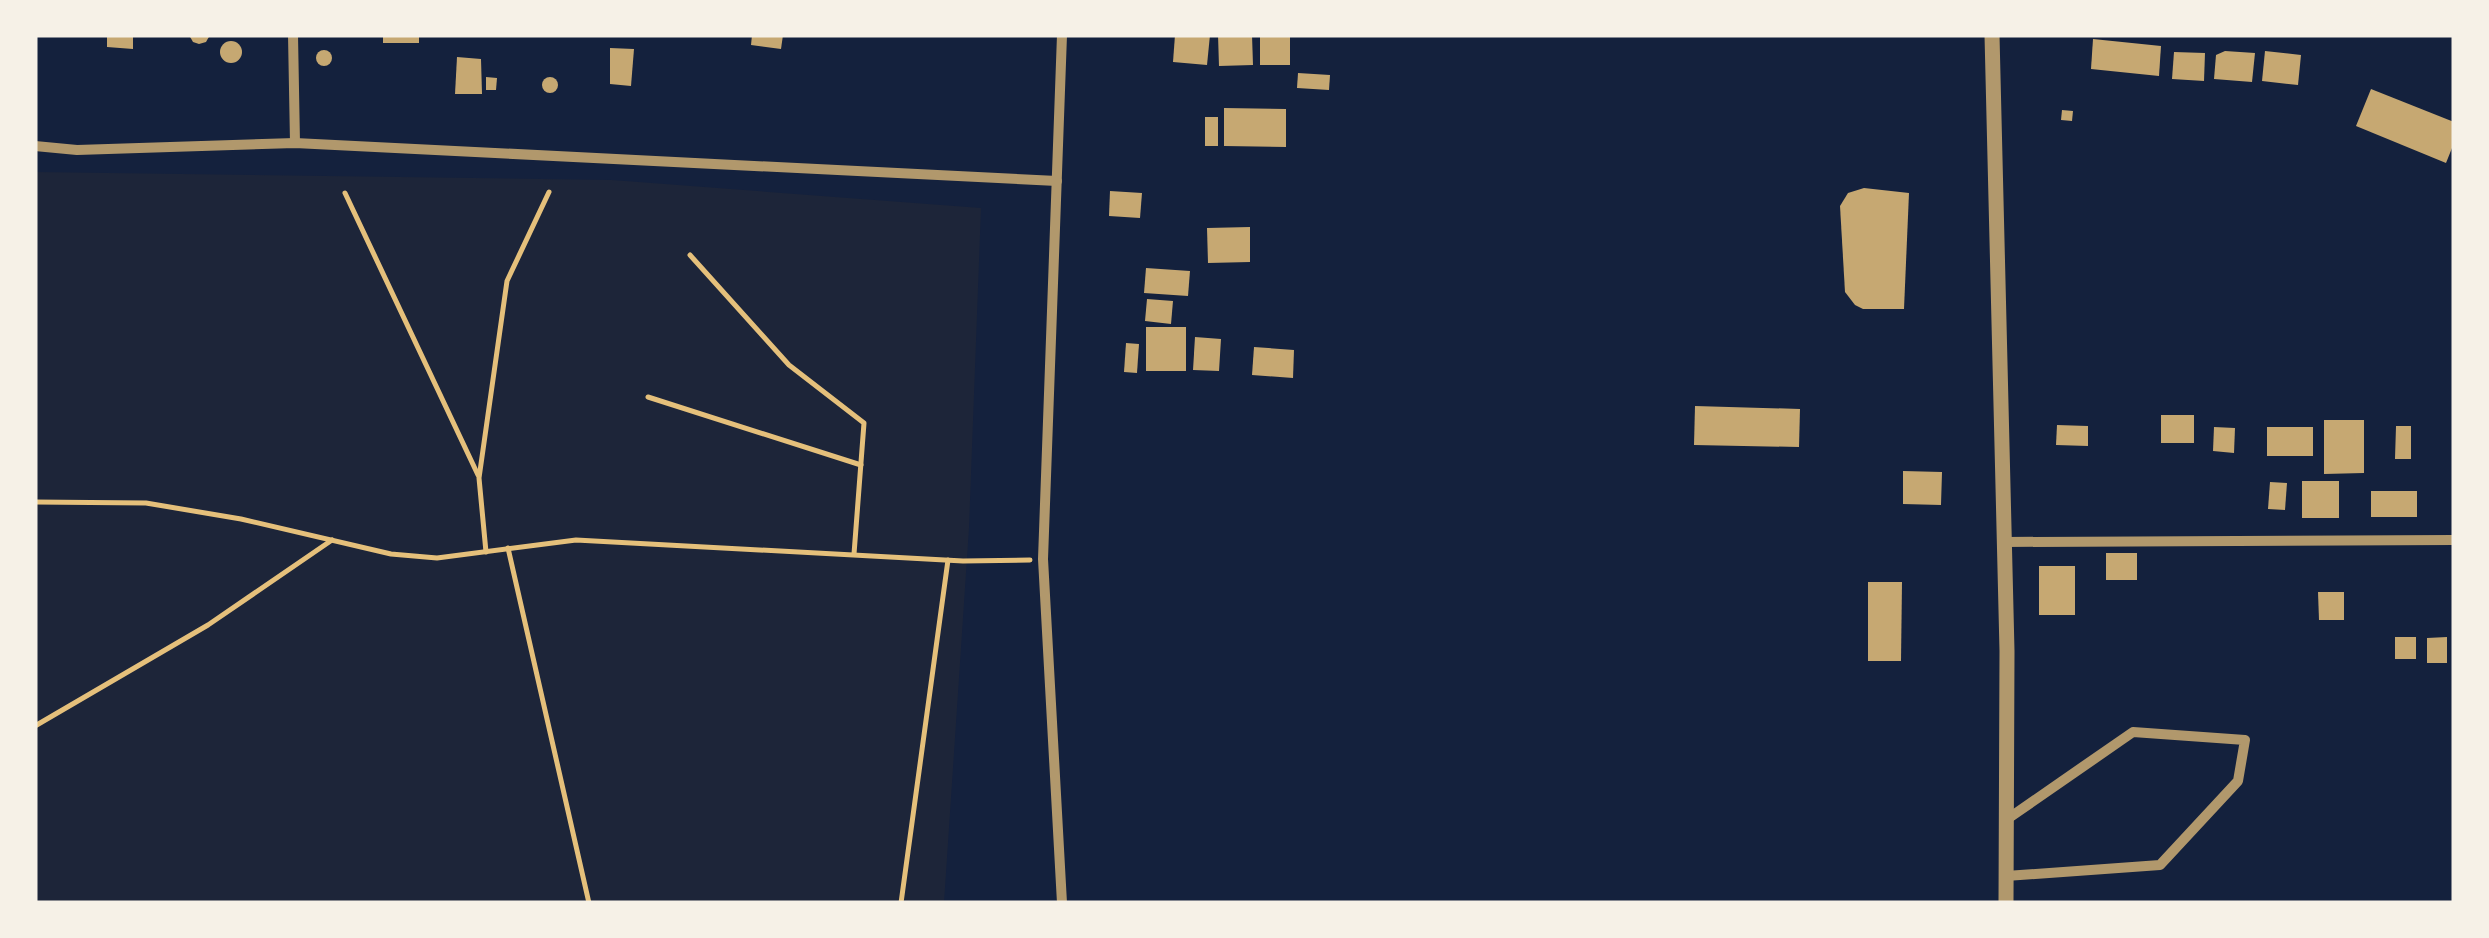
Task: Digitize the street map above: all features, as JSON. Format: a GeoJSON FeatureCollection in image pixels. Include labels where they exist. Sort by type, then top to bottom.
{"type":"FeatureCollection","features":[{"type":"Feature","properties":{"kind":"street"},"geometry":{"type":"LineString","coordinates":[[293,35],[295,143]]}},
{"type":"Feature","properties":{"kind":"street"},"geometry":{"type":"LineString","coordinates":[[1062,35],[1042,559],[1062,903]]}},
{"type":"Feature","properties":{"kind":"street"},"geometry":{"type":"LineString","coordinates":[[1992,35],[2005,542],[2006,903]]}},
{"type":"Feature","properties":{"kind":"street"},"geometry":{"type":"LineString","coordinates":[[35,146],[77,150],[295,143],[1057,181]]}},
{"type":"Feature","properties":{"kind":"street"},"geometry":{"type":"LineString","coordinates":[[2005,542],[2454,540]]}},
{"type":"Feature","properties":{"kind":"street"},"geometry":{"type":"LineString","coordinates":[[2006,820],[2133,732],[2245,740],[2238,781],[2160,865],[2006,876]]}},
{"type":"Feature","properties":{"kind":"path"},"geometry":{"type":"LineString","coordinates":[[486,552],[479,478],[508,280],[550,192]]}},
{"type":"Feature","properties":{"kind":"path"},"geometry":{"type":"LineString","coordinates":[[345,193],[479,478]]}},
{"type":"Feature","properties":{"kind":"path"},"geometry":{"type":"LineString","coordinates":[[690,255],[789,365],[864,423],[854,554]]}},
{"type":"Feature","properties":{"kind":"path"},"geometry":{"type":"LineString","coordinates":[[648,397],[861,465]]}},
{"type":"Feature","properties":{"kind":"path"},"geometry":{"type":"LineString","coordinates":[[35,502],[146,503],[241,519],[391,554],[437,558],[576,540],[948,560],[1042,559]]}},
{"type":"Feature","properties":{"kind":"path"},"geometry":{"type":"LineString","coordinates":[[35,726],[208,625],[332,540]]}},
{"type":"Feature","properties":{"kind":"path"},"geometry":{"type":"LineString","coordinates":[[508,548],[589,903]]}},
{"type":"Feature","properties":{"kind":"path"},"geometry":{"type":"LineString","coordinates":[[901,903],[948,560]]}},
{"type":"Feature","properties":{"kind":"shaded area"},"geometry":{"type":"Polygon","coordinates":[[[35,172],[612,180],[981,208],[969,528],[944,903],[35,903],[35,172]]]}},
{"type":"Feature","properties":{"kind":"building"},"geometry":{"type":"Polygon","coordinates":[[[107,35],[133,35],[133,49],[107,47],[107,35]]]}},
{"type":"Feature","properties":{"kind":"building"},"geometry":{"type":"Polygon","coordinates":[[[189,35],[210,35],[199,44],[189,35]]]}},
{"type":"Feature","properties":{"kind":"building"},"geometry":{"type":"Polygon","coordinates":[[[383,35],[419,35],[419,43],[383,43],[383,35]]]}},
{"type":"Feature","properties":{"kind":"building"},"geometry":{"type":"Polygon","coordinates":[[[752,35],[783,35],[781,49],[751,45],[752,35]]]}},
{"type":"Feature","properties":{"kind":"building"},"geometry":{"type":"Polygon","coordinates":[[[1175,35],[1210,35],[1207,65],[1173,62],[1175,35]]]}},
{"type":"Feature","properties":{"kind":"building"},"geometry":{"type":"Polygon","coordinates":[[[1218,35],[1252,35],[1253,65],[1219,66],[1218,35]]]}},
{"type":"Feature","properties":{"kind":"building"},"geometry":{"type":"Polygon","coordinates":[[[1260,35],[1290,35],[1290,65],[1260,65],[1260,35]]]}},
{"type":"Feature","properties":{"kind":"building"},"geometry":{"type":"Polygon","coordinates":[[[2093,39],[2161,46],[2159,76],[2091,69],[2093,39]]]}},
{"type":"Feature","properties":{"kind":"building"},"geometry":{"type":"Polygon","coordinates":[[[231,41],[239,44],[239,60],[231,63],[223,60],[220,52],[223,44],[231,41]]]}},
{"type":"Feature","properties":{"kind":"building"},"geometry":{"type":"Polygon","coordinates":[[[610,48],[634,49],[631,86],[610,84],[610,48]]]}},
{"type":"Feature","properties":{"kind":"building"},"geometry":{"type":"Polygon","coordinates":[[[324,50],[332,58],[324,66],[316,58],[324,50]]]}},
{"type":"Feature","properties":{"kind":"building"},"geometry":{"type":"Polygon","coordinates":[[[2225,51],[2255,53],[2252,82],[2214,79],[2216,55],[2225,51]]]}},
{"type":"Feature","properties":{"kind":"building"},"geometry":{"type":"Polygon","coordinates":[[[2265,51],[2301,55],[2298,85],[2262,81],[2265,51]]]}},
{"type":"Feature","properties":{"kind":"building"},"geometry":{"type":"Polygon","coordinates":[[[2174,52],[2205,53],[2204,81],[2172,79],[2174,52]]]}},
{"type":"Feature","properties":{"kind":"building"},"geometry":{"type":"Polygon","coordinates":[[[457,57],[481,59],[482,94],[455,94],[457,57]]]}},
{"type":"Feature","properties":{"kind":"building"},"geometry":{"type":"Polygon","coordinates":[[[1298,73],[1330,75],[1329,90],[1297,88],[1298,73]]]}},
{"type":"Feature","properties":{"kind":"building"},"geometry":{"type":"Polygon","coordinates":[[[486,77],[497,78],[496,90],[486,90],[486,77]]]}},
{"type":"Feature","properties":{"kind":"building"},"geometry":{"type":"Polygon","coordinates":[[[550,77],[558,85],[550,93],[542,85],[550,77]]]}},
{"type":"Feature","properties":{"kind":"building"},"geometry":{"type":"Polygon","coordinates":[[[2371,89],[2454,122],[2454,143],[2446,163],[2356,126],[2371,89]]]}},
{"type":"Feature","properties":{"kind":"building"},"geometry":{"type":"Polygon","coordinates":[[[1224,108],[1286,109],[1286,147],[1224,146],[1224,108]]]}},
{"type":"Feature","properties":{"kind":"building"},"geometry":{"type":"Polygon","coordinates":[[[2062,110],[2073,111],[2072,121],[2061,120],[2062,110]]]}},
{"type":"Feature","properties":{"kind":"building"},"geometry":{"type":"Polygon","coordinates":[[[1205,117],[1218,117],[1218,146],[1205,146],[1205,117]]]}},
{"type":"Feature","properties":{"kind":"building"},"geometry":{"type":"Polygon","coordinates":[[[1864,188],[1909,193],[1904,309],[1863,309],[1845,292],[1840,206],[1848,193],[1864,188]]]}},
{"type":"Feature","properties":{"kind":"building"},"geometry":{"type":"Polygon","coordinates":[[[1110,191],[1142,193],[1140,218],[1109,216],[1110,191]]]}},
{"type":"Feature","properties":{"kind":"building"},"geometry":{"type":"Polygon","coordinates":[[[1250,227],[1250,262],[1208,263],[1207,228],[1250,227]]]}},
{"type":"Feature","properties":{"kind":"building"},"geometry":{"type":"Polygon","coordinates":[[[1146,268],[1190,271],[1188,296],[1144,293],[1146,268]]]}},
{"type":"Feature","properties":{"kind":"building"},"geometry":{"type":"Polygon","coordinates":[[[1147,299],[1173,301],[1171,324],[1145,321],[1147,299]]]}},
{"type":"Feature","properties":{"kind":"building"},"geometry":{"type":"Polygon","coordinates":[[[1146,327],[1186,327],[1186,371],[1146,371],[1146,327]]]}},
{"type":"Feature","properties":{"kind":"building"},"geometry":{"type":"Polygon","coordinates":[[[1195,337],[1221,339],[1219,371],[1193,370],[1195,337]]]}},
{"type":"Feature","properties":{"kind":"building"},"geometry":{"type":"Polygon","coordinates":[[[1126,343],[1139,344],[1137,373],[1124,372],[1126,343]]]}},
{"type":"Feature","properties":{"kind":"building"},"geometry":{"type":"Polygon","coordinates":[[[1254,347],[1294,350],[1293,378],[1252,375],[1254,347]]]}},
{"type":"Feature","properties":{"kind":"building"},"geometry":{"type":"Polygon","coordinates":[[[1695,406],[1800,409],[1799,447],[1694,445],[1695,406]]]}},
{"type":"Feature","properties":{"kind":"building"},"geometry":{"type":"Polygon","coordinates":[[[2161,415],[2194,415],[2194,443],[2161,443],[2161,415]]]}},
{"type":"Feature","properties":{"kind":"building"},"geometry":{"type":"Polygon","coordinates":[[[2324,420],[2364,420],[2364,473],[2324,474],[2324,420]]]}},
{"type":"Feature","properties":{"kind":"building"},"geometry":{"type":"Polygon","coordinates":[[[2057,425],[2088,426],[2088,446],[2056,445],[2057,425]]]}},
{"type":"Feature","properties":{"kind":"building"},"geometry":{"type":"Polygon","coordinates":[[[2396,426],[2411,426],[2411,459],[2395,459],[2396,426]]]}},
{"type":"Feature","properties":{"kind":"building"},"geometry":{"type":"Polygon","coordinates":[[[2214,427],[2235,428],[2234,453],[2213,451],[2214,427]]]}},
{"type":"Feature","properties":{"kind":"building"},"geometry":{"type":"Polygon","coordinates":[[[2267,427],[2313,427],[2313,456],[2267,456],[2267,427]]]}},
{"type":"Feature","properties":{"kind":"building"},"geometry":{"type":"Polygon","coordinates":[[[1903,471],[1942,472],[1941,505],[1903,504],[1903,471]]]}},
{"type":"Feature","properties":{"kind":"building"},"geometry":{"type":"Polygon","coordinates":[[[2302,481],[2339,481],[2339,518],[2302,518],[2302,481]]]}},
{"type":"Feature","properties":{"kind":"building"},"geometry":{"type":"Polygon","coordinates":[[[2270,482],[2287,483],[2285,510],[2268,509],[2270,482]]]}},
{"type":"Feature","properties":{"kind":"building"},"geometry":{"type":"Polygon","coordinates":[[[2371,491],[2417,491],[2417,517],[2371,517],[2371,491]]]}},
{"type":"Feature","properties":{"kind":"building"},"geometry":{"type":"Polygon","coordinates":[[[2106,553],[2137,553],[2137,580],[2106,580],[2106,553]]]}},
{"type":"Feature","properties":{"kind":"building"},"geometry":{"type":"Polygon","coordinates":[[[2039,566],[2075,566],[2075,615],[2039,615],[2039,566]]]}},
{"type":"Feature","properties":{"kind":"building"},"geometry":{"type":"Polygon","coordinates":[[[1868,582],[1902,582],[1901,661],[1868,661],[1868,582]]]}},
{"type":"Feature","properties":{"kind":"building"},"geometry":{"type":"Polygon","coordinates":[[[2318,592],[2344,592],[2344,620],[2319,620],[2318,592]]]}},
{"type":"Feature","properties":{"kind":"building"},"geometry":{"type":"Polygon","coordinates":[[[2395,637],[2416,637],[2416,659],[2395,659],[2395,637]]]}},
{"type":"Feature","properties":{"kind":"building"},"geometry":{"type":"Polygon","coordinates":[[[2447,637],[2447,663],[2427,663],[2427,638],[2447,637]]]}}]}
